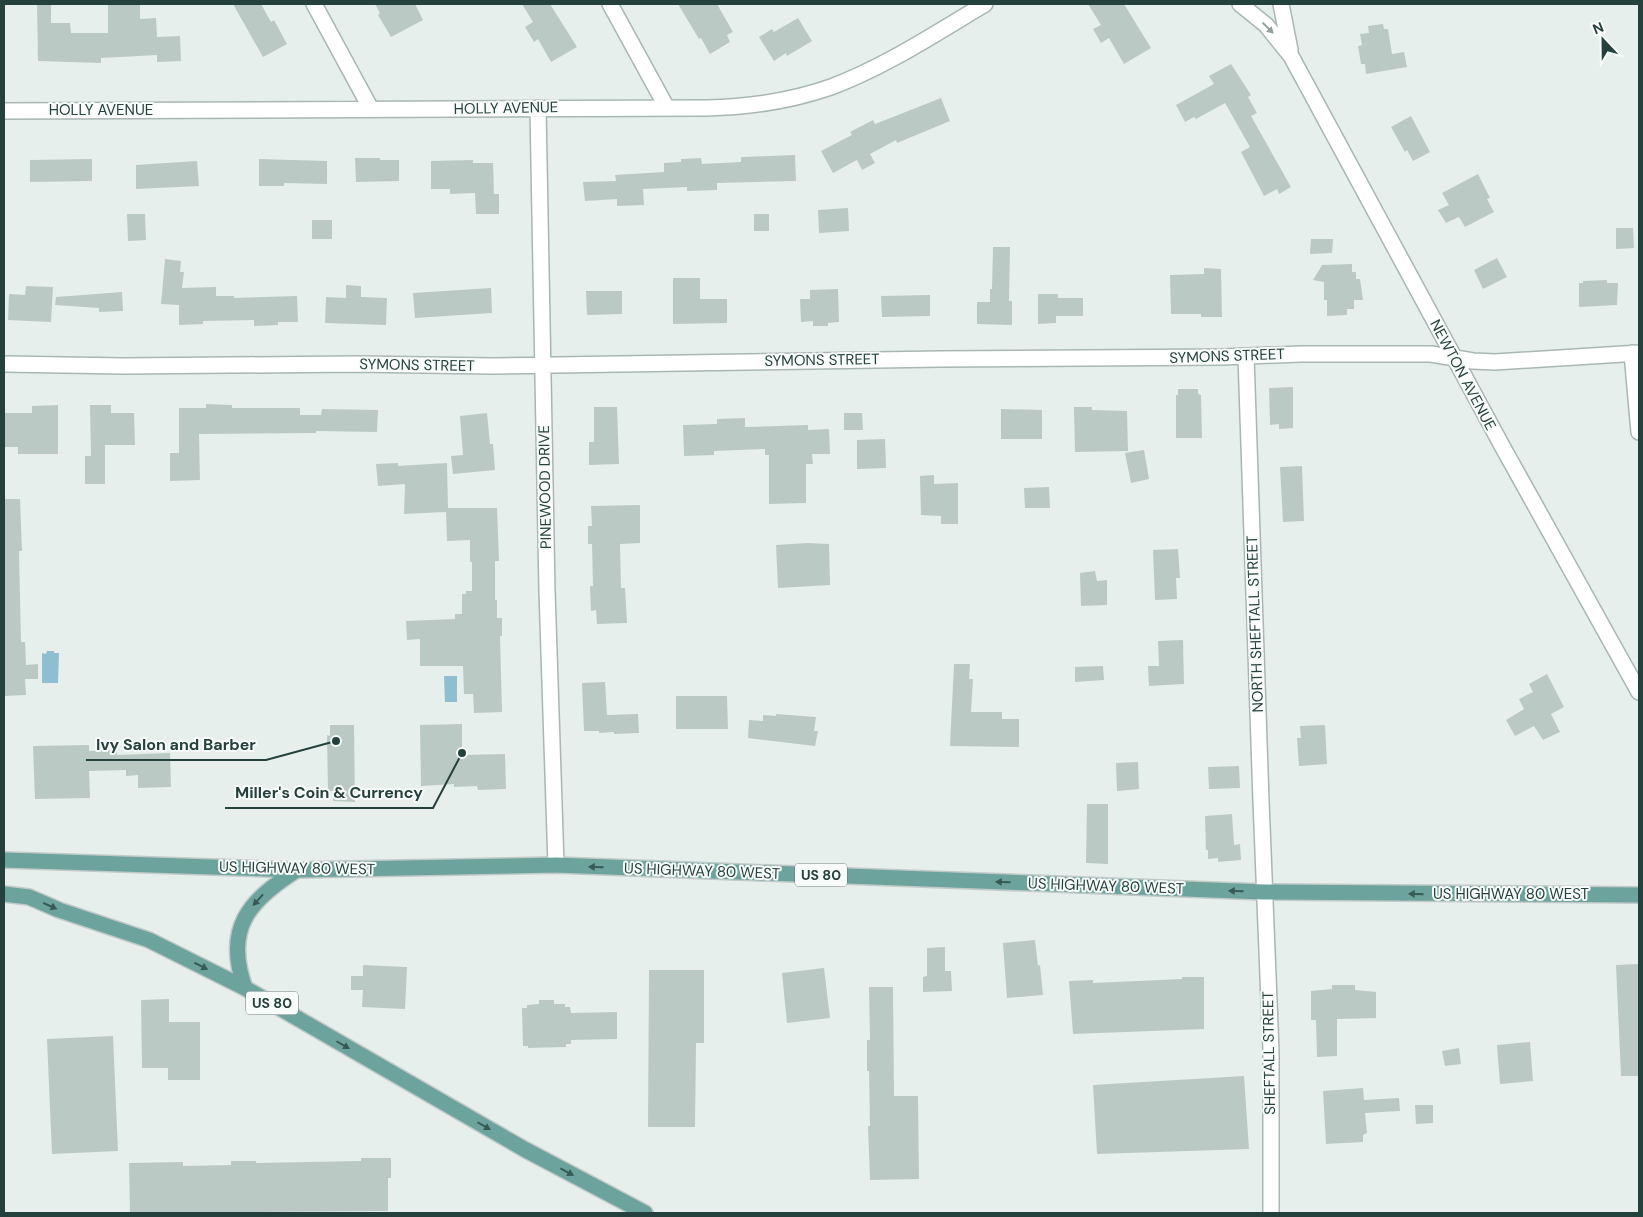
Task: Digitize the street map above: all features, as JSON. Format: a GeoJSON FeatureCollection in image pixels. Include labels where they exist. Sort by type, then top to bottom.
{"type":"FeatureCollection","features":[{"type":"Feature","properties":{"kind":"main road","name":"US HIGHWAY 80 WEST"},"geometry":{"type":"LineString","coordinates":[[4,860],[297,870],[556,866],[1264,892],[1639,895]]}},
{"type":"Feature","properties":{"kind":"main road"},"geometry":{"type":"LineString","coordinates":[[245,988],[238,968],[238,950],[240,932],[246,914],[258,898],[273,885],[297,870]]}},
{"type":"Feature","properties":{"kind":"main road","name":"US 80"},"geometry":{"type":"LineString","coordinates":[[4,894],[29,897],[59,910],[149,940],[245,988],[524,1149],[645,1213]]}},
{"type":"Feature","properties":{"kind":"street"},"geometry":{"type":"LineString","coordinates":[[314,4],[371,109]]}},
{"type":"Feature","properties":{"kind":"street"},"geometry":{"type":"LineString","coordinates":[[610,4],[667,108]]}},
{"type":"Feature","properties":{"kind":"street","name":"HOLLY AVENUE"},"geometry":{"type":"LineString","coordinates":[[4,111],[667,108],[739,106],[771,102],[818,91],[846,81],[985,4]]}},
{"type":"Feature","properties":{"kind":"street","name":"NEWTON AVENUE"},"geometry":{"type":"LineString","coordinates":[[1240,4],[1266,25],[1291,56],[1454,358],[1639,692]]}},
{"type":"Feature","properties":{"kind":"street","name":"NEWTON AVENUE"},"geometry":{"type":"LineString","coordinates":[[1281,4],[1291,56]]}},
{"type":"Feature","properties":{"kind":"street","name":"PINEWOOD DRIVE"},"geometry":{"type":"LineString","coordinates":[[538,108],[547,591],[556,866]]}},
{"type":"Feature","properties":{"kind":"street"},"geometry":{"type":"LineString","coordinates":[[1635,353],[1639,432]]}},
{"type":"Feature","properties":{"kind":"street","name":"SYMONS STREET"},"geometry":{"type":"LineString","coordinates":[[4,364],[124,366],[329,364],[492,366],[1300,354],[1431,354],[1473,361],[1495,362],[1635,353]]}},
{"type":"Feature","properties":{"kind":"street","name":"NORTH SHEFTALL STREET"},"geometry":{"type":"LineString","coordinates":[[1246,356],[1264,892]]}},
{"type":"Feature","properties":{"kind":"street","name":"SHEFTALL STREET"},"geometry":{"type":"LineString","coordinates":[[1264,892],[1271,1051],[1271,1213]]}},
{"type":"Feature","properties":{"kind":"water"},"geometry":{"type":"Polygon","coordinates":[[[47,651],[59,653],[58,683],[42,683],[42,653],[46,654],[47,651]]]}},
{"type":"Feature","properties":{"kind":"water"},"geometry":{"type":"Polygon","coordinates":[[[444,676],[457,676],[457,702],[445,702],[444,676]]]}},
{"type":"Feature","properties":{"kind":"building"},"geometry":{"type":"Polygon","coordinates":[[[37,4],[51,4],[51,23],[70,23],[71,33],[108,33],[108,4],[140,4],[140,19],[156,18],[157,37],[180,36],[181,61],[157,62],[157,55],[101,58],[101,63],[38,61],[37,4]]]}},
{"type":"Feature","properties":{"kind":"building"},"geometry":{"type":"Polygon","coordinates":[[[233,4],[261,4],[271,22],[274,20],[287,44],[263,57],[233,4]]]}},
{"type":"Feature","properties":{"kind":"building"},"geometry":{"type":"Polygon","coordinates":[[[375,4],[415,4],[423,20],[391,37],[378,15],[380,13],[375,4]]]}},
{"type":"Feature","properties":{"kind":"building"},"geometry":{"type":"Polygon","coordinates":[[[522,4],[550,4],[577,47],[551,62],[538,39],[534,42],[525,27],[533,22],[522,4]]]}},
{"type":"Feature","properties":{"kind":"building"},"geometry":{"type":"Polygon","coordinates":[[[678,4],[717,4],[733,32],[727,35],[730,42],[710,54],[678,4]]]}},
{"type":"Feature","properties":{"kind":"building"},"geometry":{"type":"Polygon","coordinates":[[[1088,4],[1124,4],[1151,48],[1124,64],[1109,38],[1101,43],[1093,29],[1101,25],[1088,4]]]}},
{"type":"Feature","properties":{"kind":"building"},"geometry":{"type":"Polygon","coordinates":[[[798,18],[812,41],[787,56],[786,53],[774,61],[759,37],[772,29],[774,32],[798,18]]]}},
{"type":"Feature","properties":{"kind":"building"},"geometry":{"type":"Polygon","coordinates":[[[1383,24],[1384,29],[1388,29],[1392,54],[1404,52],[1407,67],[1366,74],[1365,64],[1361,64],[1358,46],[1362,45],[1360,34],[1369,33],[1368,26],[1383,24]]]}},
{"type":"Feature","properties":{"kind":"building"},"geometry":{"type":"Polygon","coordinates":[[[1231,64],[1251,95],[1248,97],[1257,113],[1251,116],[1291,187],[1279,194],[1277,189],[1264,196],[1241,152],[1250,147],[1225,103],[1196,119],[1194,117],[1185,122],[1176,105],[1214,84],[1209,76],[1231,64]]]}},
{"type":"Feature","properties":{"kind":"building"},"geometry":{"type":"Polygon","coordinates":[[[941,98],[950,121],[897,143],[896,140],[870,154],[875,163],[862,170],[857,160],[833,173],[821,151],[852,135],[850,132],[873,120],[875,124],[941,98]]]}},
{"type":"Feature","properties":{"kind":"building"},"geometry":{"type":"Polygon","coordinates":[[[1411,116],[1430,152],[1413,161],[1407,150],[1405,152],[1391,127],[1411,116]]]}},
{"type":"Feature","properties":{"kind":"building"},"geometry":{"type":"Polygon","coordinates":[[[795,155],[796,181],[717,183],[717,190],[687,191],[687,187],[643,189],[644,205],[617,206],[617,199],[585,201],[583,182],[616,181],[615,175],[664,172],[664,163],[681,162],[681,159],[701,158],[702,164],[741,162],[741,157],[795,155]]]}},
{"type":"Feature","properties":{"kind":"building"},"geometry":{"type":"Polygon","coordinates":[[[355,158],[399,160],[399,181],[356,182],[355,158]]]}},
{"type":"Feature","properties":{"kind":"building"},"geometry":{"type":"Polygon","coordinates":[[[92,159],[92,181],[30,182],[30,160],[92,159]]]}},
{"type":"Feature","properties":{"kind":"building"},"geometry":{"type":"Polygon","coordinates":[[[259,159],[327,161],[327,184],[284,183],[284,186],[259,186],[259,159]]]}},
{"type":"Feature","properties":{"kind":"building"},"geometry":{"type":"Polygon","coordinates":[[[473,160],[473,163],[493,163],[494,194],[499,194],[499,214],[476,214],[475,193],[450,194],[450,189],[431,189],[431,161],[473,160]]]}},
{"type":"Feature","properties":{"kind":"building"},"geometry":{"type":"Polygon","coordinates":[[[197,161],[199,186],[136,189],[136,165],[197,161]]]}},
{"type":"Feature","properties":{"kind":"building"},"geometry":{"type":"Polygon","coordinates":[[[1478,174],[1490,198],[1487,199],[1494,212],[1465,227],[1459,217],[1446,223],[1438,210],[1449,205],[1442,193],[1478,174]]]}},
{"type":"Feature","properties":{"kind":"building"},"geometry":{"type":"Polygon","coordinates":[[[848,208],[849,231],[819,233],[818,210],[848,208]]]}},
{"type":"Feature","properties":{"kind":"building"},"geometry":{"type":"Polygon","coordinates":[[[127,214],[145,214],[146,240],[128,241],[127,214]]]}},
{"type":"Feature","properties":{"kind":"building"},"geometry":{"type":"Polygon","coordinates":[[[754,214],[769,214],[769,231],[754,231],[754,214]]]}},
{"type":"Feature","properties":{"kind":"building"},"geometry":{"type":"Polygon","coordinates":[[[312,220],[332,220],[332,239],[312,239],[312,220]]]}},
{"type":"Feature","properties":{"kind":"building"},"geometry":{"type":"Polygon","coordinates":[[[1616,228],[1633,228],[1634,248],[1616,249],[1616,228]]]}},
{"type":"Feature","properties":{"kind":"building"},"geometry":{"type":"Polygon","coordinates":[[[1311,239],[1333,239],[1332,253],[1310,254],[1311,239]]]}},
{"type":"Feature","properties":{"kind":"building"},"geometry":{"type":"Polygon","coordinates":[[[993,247],[1010,247],[1009,301],[1012,301],[1012,325],[977,324],[977,302],[990,302],[993,247]]]}},
{"type":"Feature","properties":{"kind":"building"},"geometry":{"type":"Polygon","coordinates":[[[1497,258],[1507,277],[1483,289],[1474,270],[1497,258]]]}},
{"type":"Feature","properties":{"kind":"building"},"geometry":{"type":"Polygon","coordinates":[[[165,259],[181,261],[180,272],[184,272],[182,288],[216,287],[216,296],[234,296],[234,298],[297,296],[298,322],[278,322],[278,325],[254,326],[254,320],[203,321],[203,324],[179,325],[179,305],[161,304],[165,259]]]}},
{"type":"Feature","properties":{"kind":"building"},"geometry":{"type":"Polygon","coordinates":[[[1352,264],[1352,272],[1356,272],[1356,279],[1360,279],[1363,300],[1354,300],[1354,309],[1347,309],[1347,315],[1327,316],[1327,300],[1324,300],[1324,282],[1313,280],[1322,265],[1352,264]]]}},
{"type":"Feature","properties":{"kind":"building"},"geometry":{"type":"Polygon","coordinates":[[[1204,268],[1221,269],[1222,317],[1201,317],[1201,314],[1171,314],[1170,275],[1204,274],[1204,268]]]}},
{"type":"Feature","properties":{"kind":"building"},"geometry":{"type":"Polygon","coordinates":[[[673,278],[700,278],[700,299],[727,299],[727,323],[673,324],[673,278]]]}},
{"type":"Feature","properties":{"kind":"building"},"geometry":{"type":"Polygon","coordinates":[[[1607,280],[1607,283],[1618,283],[1617,305],[1579,307],[1579,283],[1583,283],[1583,281],[1607,280]]]}},
{"type":"Feature","properties":{"kind":"building"},"geometry":{"type":"Polygon","coordinates":[[[346,285],[361,286],[361,297],[387,298],[386,325],[325,323],[326,297],[346,298],[346,285]]]}},
{"type":"Feature","properties":{"kind":"building"},"geometry":{"type":"Polygon","coordinates":[[[26,286],[53,287],[51,322],[8,320],[9,294],[25,295],[26,286]]]}},
{"type":"Feature","properties":{"kind":"building"},"geometry":{"type":"Polygon","coordinates":[[[491,288],[492,313],[415,318],[413,293],[491,288]]]}},
{"type":"Feature","properties":{"kind":"building"},"geometry":{"type":"Polygon","coordinates":[[[838,289],[839,322],[828,323],[828,326],[813,326],[813,321],[801,322],[800,299],[810,299],[810,290],[838,289]]]}},
{"type":"Feature","properties":{"kind":"building"},"geometry":{"type":"Polygon","coordinates":[[[586,291],[622,291],[622,314],[587,315],[586,291]]]}},
{"type":"Feature","properties":{"kind":"building"},"geometry":{"type":"Polygon","coordinates":[[[122,292],[123,311],[99,312],[99,308],[55,305],[56,297],[122,292]]]}},
{"type":"Feature","properties":{"kind":"building"},"geometry":{"type":"Polygon","coordinates":[[[1038,294],[1058,294],[1058,298],[1083,298],[1083,316],[1056,316],[1056,323],[1038,324],[1038,294]]]}},
{"type":"Feature","properties":{"kind":"building"},"geometry":{"type":"Polygon","coordinates":[[[930,295],[930,316],[882,317],[881,296],[930,295]]]}},
{"type":"Feature","properties":{"kind":"building"},"geometry":{"type":"Polygon","coordinates":[[[1293,387],[1293,428],[1279,429],[1279,424],[1270,425],[1269,388],[1293,387]]]}},
{"type":"Feature","properties":{"kind":"building"},"geometry":{"type":"Polygon","coordinates":[[[1178,389],[1198,389],[1198,394],[1201,395],[1202,438],[1176,438],[1176,395],[1178,395],[1178,389]]]}},
{"type":"Feature","properties":{"kind":"building"},"geometry":{"type":"Polygon","coordinates":[[[206,404],[232,405],[232,408],[300,408],[300,415],[321,415],[322,409],[378,410],[377,432],[316,431],[316,433],[199,434],[200,480],[170,481],[170,453],[179,453],[179,408],[206,408],[206,404]]]}},
{"type":"Feature","properties":{"kind":"building"},"geometry":{"type":"Polygon","coordinates":[[[58,405],[58,454],[18,454],[18,447],[4,447],[4,413],[32,413],[32,406],[58,405]]]}},
{"type":"Feature","properties":{"kind":"building"},"geometry":{"type":"Polygon","coordinates":[[[90,405],[111,405],[111,413],[134,413],[135,445],[105,445],[105,484],[85,484],[85,456],[91,456],[90,405]]]}},
{"type":"Feature","properties":{"kind":"building"},"geometry":{"type":"Polygon","coordinates":[[[594,407],[617,407],[619,464],[589,465],[589,442],[594,442],[594,407]]]}},
{"type":"Feature","properties":{"kind":"building"},"geometry":{"type":"Polygon","coordinates":[[[1074,407],[1092,407],[1092,410],[1127,411],[1128,451],[1075,452],[1074,407]]]}},
{"type":"Feature","properties":{"kind":"building"},"geometry":{"type":"Polygon","coordinates":[[[1001,409],[1042,410],[1042,439],[1001,439],[1001,409]]]}},
{"type":"Feature","properties":{"kind":"building"},"geometry":{"type":"Polygon","coordinates":[[[487,413],[490,444],[493,444],[495,470],[453,474],[451,456],[463,455],[460,416],[487,413]]]}},
{"type":"Feature","properties":{"kind":"building"},"geometry":{"type":"Polygon","coordinates":[[[844,413],[862,413],[863,430],[844,430],[844,413]]]}},
{"type":"Feature","properties":{"kind":"building"},"geometry":{"type":"Polygon","coordinates":[[[745,418],[745,427],[808,425],[808,430],[829,429],[830,454],[812,454],[813,464],[806,464],[806,503],[769,504],[769,455],[765,455],[765,449],[714,451],[714,455],[684,456],[683,425],[717,424],[717,419],[745,418]]]}},
{"type":"Feature","properties":{"kind":"building"},"geometry":{"type":"Polygon","coordinates":[[[885,439],[886,468],[857,469],[857,440],[885,439]]]}},
{"type":"Feature","properties":{"kind":"building"},"geometry":{"type":"Polygon","coordinates":[[[1144,450],[1149,479],[1131,483],[1125,453],[1144,450]]]}},
{"type":"Feature","properties":{"kind":"building"},"geometry":{"type":"Polygon","coordinates":[[[398,463],[398,466],[447,463],[448,508],[497,508],[499,561],[495,561],[495,600],[497,600],[497,618],[502,618],[502,636],[500,636],[502,712],[474,713],[473,694],[464,694],[463,666],[420,666],[420,639],[407,640],[406,621],[455,619],[455,614],[462,614],[462,594],[466,594],[466,591],[472,591],[472,562],[470,562],[470,540],[447,541],[446,512],[404,514],[405,484],[378,486],[376,464],[398,463]]]}},
{"type":"Feature","properties":{"kind":"building"},"geometry":{"type":"Polygon","coordinates":[[[1302,466],[1304,521],[1283,522],[1280,467],[1302,466]]]}},
{"type":"Feature","properties":{"kind":"building"},"geometry":{"type":"Polygon","coordinates":[[[934,475],[934,484],[958,483],[958,524],[941,524],[941,516],[921,515],[920,476],[934,475]]]}},
{"type":"Feature","properties":{"kind":"building"},"geometry":{"type":"Polygon","coordinates":[[[1049,487],[1050,508],[1025,508],[1024,488],[1049,487]]]}},
{"type":"Feature","properties":{"kind":"building"},"geometry":{"type":"Polygon","coordinates":[[[4,499],[20,499],[22,551],[19,551],[21,642],[25,642],[26,665],[38,664],[38,679],[25,679],[26,695],[5,696],[4,499]]]}},
{"type":"Feature","properties":{"kind":"building"},"geometry":{"type":"Polygon","coordinates":[[[640,505],[640,543],[620,544],[621,588],[625,588],[627,623],[597,624],[596,610],[591,611],[590,586],[593,586],[592,544],[588,544],[588,526],[592,526],[591,506],[640,505]]]}},
{"type":"Feature","properties":{"kind":"building"},"geometry":{"type":"Polygon","coordinates":[[[829,544],[830,585],[778,588],[776,545],[829,544]]]}},
{"type":"Feature","properties":{"kind":"building"},"geometry":{"type":"Polygon","coordinates":[[[1178,549],[1180,578],[1176,578],[1177,599],[1155,600],[1153,550],[1178,549]]]}},
{"type":"Feature","properties":{"kind":"building"},"geometry":{"type":"Polygon","coordinates":[[[1095,571],[1097,581],[1107,580],[1107,605],[1081,606],[1080,573],[1095,571]]]}},
{"type":"Feature","properties":{"kind":"building"},"geometry":{"type":"Polygon","coordinates":[[[1183,640],[1184,684],[1149,686],[1148,666],[1159,666],[1158,641],[1183,640]]]}},
{"type":"Feature","properties":{"kind":"building"},"geometry":{"type":"Polygon","coordinates":[[[954,664],[970,664],[969,679],[973,679],[971,712],[1002,712],[1002,719],[1019,719],[1019,747],[950,746],[954,664]]]}},
{"type":"Feature","properties":{"kind":"building"},"geometry":{"type":"Polygon","coordinates":[[[1103,666],[1104,680],[1075,682],[1075,667],[1103,666]]]}},
{"type":"Feature","properties":{"kind":"building"},"geometry":{"type":"Polygon","coordinates":[[[1547,674],[1564,707],[1551,714],[1560,732],[1543,740],[1534,726],[1515,736],[1506,720],[1524,709],[1519,699],[1533,692],[1529,684],[1547,674]]]}},
{"type":"Feature","properties":{"kind":"building"},"geometry":{"type":"Polygon","coordinates":[[[605,682],[607,715],[638,714],[639,733],[614,734],[614,732],[584,731],[582,683],[605,682]]]}},
{"type":"Feature","properties":{"kind":"building"},"geometry":{"type":"Polygon","coordinates":[[[676,696],[727,696],[728,729],[676,729],[676,696]]]}},
{"type":"Feature","properties":{"kind":"building"},"geometry":{"type":"Polygon","coordinates":[[[776,714],[816,717],[814,731],[818,731],[815,746],[748,738],[749,720],[763,721],[763,715],[776,716],[776,714]]]}},
{"type":"Feature","properties":{"kind":"building"},"geometry":{"type":"Polygon","coordinates":[[[462,724],[462,755],[505,754],[506,789],[478,790],[477,786],[454,787],[454,784],[421,786],[420,725],[462,724]]]}},
{"type":"Feature","properties":{"kind":"building"},"geometry":{"type":"Polygon","coordinates":[[[330,725],[354,725],[355,802],[333,801],[333,791],[328,791],[327,735],[330,736],[330,725]]]}},
{"type":"Feature","properties":{"kind":"building"},"geometry":{"type":"Polygon","coordinates":[[[1325,725],[1327,764],[1299,766],[1297,738],[1301,738],[1300,726],[1325,725]]]}},
{"type":"Feature","properties":{"kind":"building"},"geometry":{"type":"Polygon","coordinates":[[[89,745],[89,751],[117,750],[117,755],[170,753],[171,787],[138,788],[138,775],[126,776],[126,770],[89,771],[90,798],[35,799],[33,746],[89,745]]]}},
{"type":"Feature","properties":{"kind":"building"},"geometry":{"type":"Polygon","coordinates":[[[1138,762],[1139,789],[1117,791],[1116,763],[1138,762]]]}},
{"type":"Feature","properties":{"kind":"building"},"geometry":{"type":"Polygon","coordinates":[[[1239,766],[1240,788],[1209,789],[1208,767],[1239,766]]]}},
{"type":"Feature","properties":{"kind":"building"},"geometry":{"type":"Polygon","coordinates":[[[1087,804],[1108,804],[1108,864],[1086,863],[1087,804]]]}},
{"type":"Feature","properties":{"kind":"building"},"geometry":{"type":"Polygon","coordinates":[[[1232,814],[1234,845],[1240,844],[1241,860],[1218,862],[1218,858],[1208,859],[1205,816],[1232,814]]]}},
{"type":"Feature","properties":{"kind":"building"},"geometry":{"type":"Polygon","coordinates":[[[1035,940],[1043,995],[1007,998],[1003,943],[1035,940]]]}},
{"type":"Feature","properties":{"kind":"building"},"geometry":{"type":"Polygon","coordinates":[[[945,947],[945,971],[951,971],[952,991],[923,992],[923,977],[927,976],[927,948],[945,947]]]}},
{"type":"Feature","properties":{"kind":"building"},"geometry":{"type":"Polygon","coordinates":[[[1639,964],[1639,1076],[1621,1076],[1616,965],[1639,964]]]}},
{"type":"Feature","properties":{"kind":"building"},"geometry":{"type":"Polygon","coordinates":[[[363,965],[407,967],[405,1009],[362,1007],[363,990],[351,990],[351,976],[363,976],[363,965]]]}},
{"type":"Feature","properties":{"kind":"building"},"geometry":{"type":"Polygon","coordinates":[[[824,968],[830,1018],[787,1023],[782,973],[824,968]]]}},
{"type":"Feature","properties":{"kind":"building"},"geometry":{"type":"Polygon","coordinates":[[[649,970],[704,970],[704,1043],[696,1043],[695,1127],[648,1127],[649,970]]]}},
{"type":"Feature","properties":{"kind":"building"},"geometry":{"type":"Polygon","coordinates":[[[1182,977],[1204,977],[1204,1029],[1073,1034],[1069,981],[1093,980],[1093,983],[1182,979],[1182,977]]]}},
{"type":"Feature","properties":{"kind":"building"},"geometry":{"type":"Polygon","coordinates":[[[1332,985],[1355,985],[1355,990],[1376,992],[1376,1018],[1337,1019],[1337,1056],[1317,1057],[1316,1020],[1311,1020],[1311,991],[1332,989],[1332,985]]]}},
{"type":"Feature","properties":{"kind":"building"},"geometry":{"type":"Polygon","coordinates":[[[869,987],[893,987],[894,1096],[918,1096],[919,1179],[870,1180],[868,1126],[870,1126],[869,1071],[867,1071],[867,1040],[870,1040],[869,987]]]}},
{"type":"Feature","properties":{"kind":"building"},"geometry":{"type":"Polygon","coordinates":[[[169,999],[169,1022],[200,1022],[200,1080],[168,1080],[168,1068],[142,1068],[141,1000],[169,999]]]}},
{"type":"Feature","properties":{"kind":"building"},"geometry":{"type":"Polygon","coordinates":[[[539,1000],[554,1000],[554,1004],[565,1004],[565,1007],[570,1007],[571,1013],[617,1012],[617,1039],[571,1040],[571,1044],[566,1044],[566,1047],[528,1048],[528,1046],[523,1046],[522,1008],[527,1008],[527,1005],[539,1004],[539,1000]]]}},
{"type":"Feature","properties":{"kind":"building"},"geometry":{"type":"Polygon","coordinates":[[[113,1036],[118,1151],[52,1154],[47,1039],[113,1036]]]}},
{"type":"Feature","properties":{"kind":"building"},"geometry":{"type":"Polygon","coordinates":[[[1530,1042],[1533,1081],[1500,1084],[1497,1045],[1530,1042]]]}},
{"type":"Feature","properties":{"kind":"building"},"geometry":{"type":"Polygon","coordinates":[[[1459,1048],[1461,1064],[1445,1066],[1442,1051],[1459,1048]]]}},
{"type":"Feature","properties":{"kind":"building"},"geometry":{"type":"Polygon","coordinates":[[[1244,1076],[1249,1149],[1097,1154],[1093,1085],[1244,1076]]]}},
{"type":"Feature","properties":{"kind":"building"},"geometry":{"type":"Polygon","coordinates":[[[1363,1088],[1364,1100],[1399,1098],[1400,1111],[1365,1113],[1367,1133],[1363,1135],[1363,1142],[1326,1144],[1323,1091],[1363,1088]]]}},
{"type":"Feature","properties":{"kind":"building"},"geometry":{"type":"Polygon","coordinates":[[[1415,1105],[1433,1105],[1433,1123],[1416,1124],[1415,1105]]]}},
{"type":"Feature","properties":{"kind":"building"},"geometry":{"type":"Polygon","coordinates":[[[361,1158],[391,1158],[391,1178],[388,1178],[388,1211],[130,1213],[129,1163],[183,1162],[183,1166],[231,1165],[231,1161],[256,1161],[256,1163],[361,1161],[361,1158]]]}},
{"type":"Feature","properties":{"kind":"place","name":"Ivy Salon and Barber"},"geometry":{"type":"Point","coordinates":[336,741]}},
{"type":"Feature","properties":{"kind":"place","name":"Miller's Coin & Currency"},"geometry":{"type":"Point","coordinates":[462,753]}}]}
